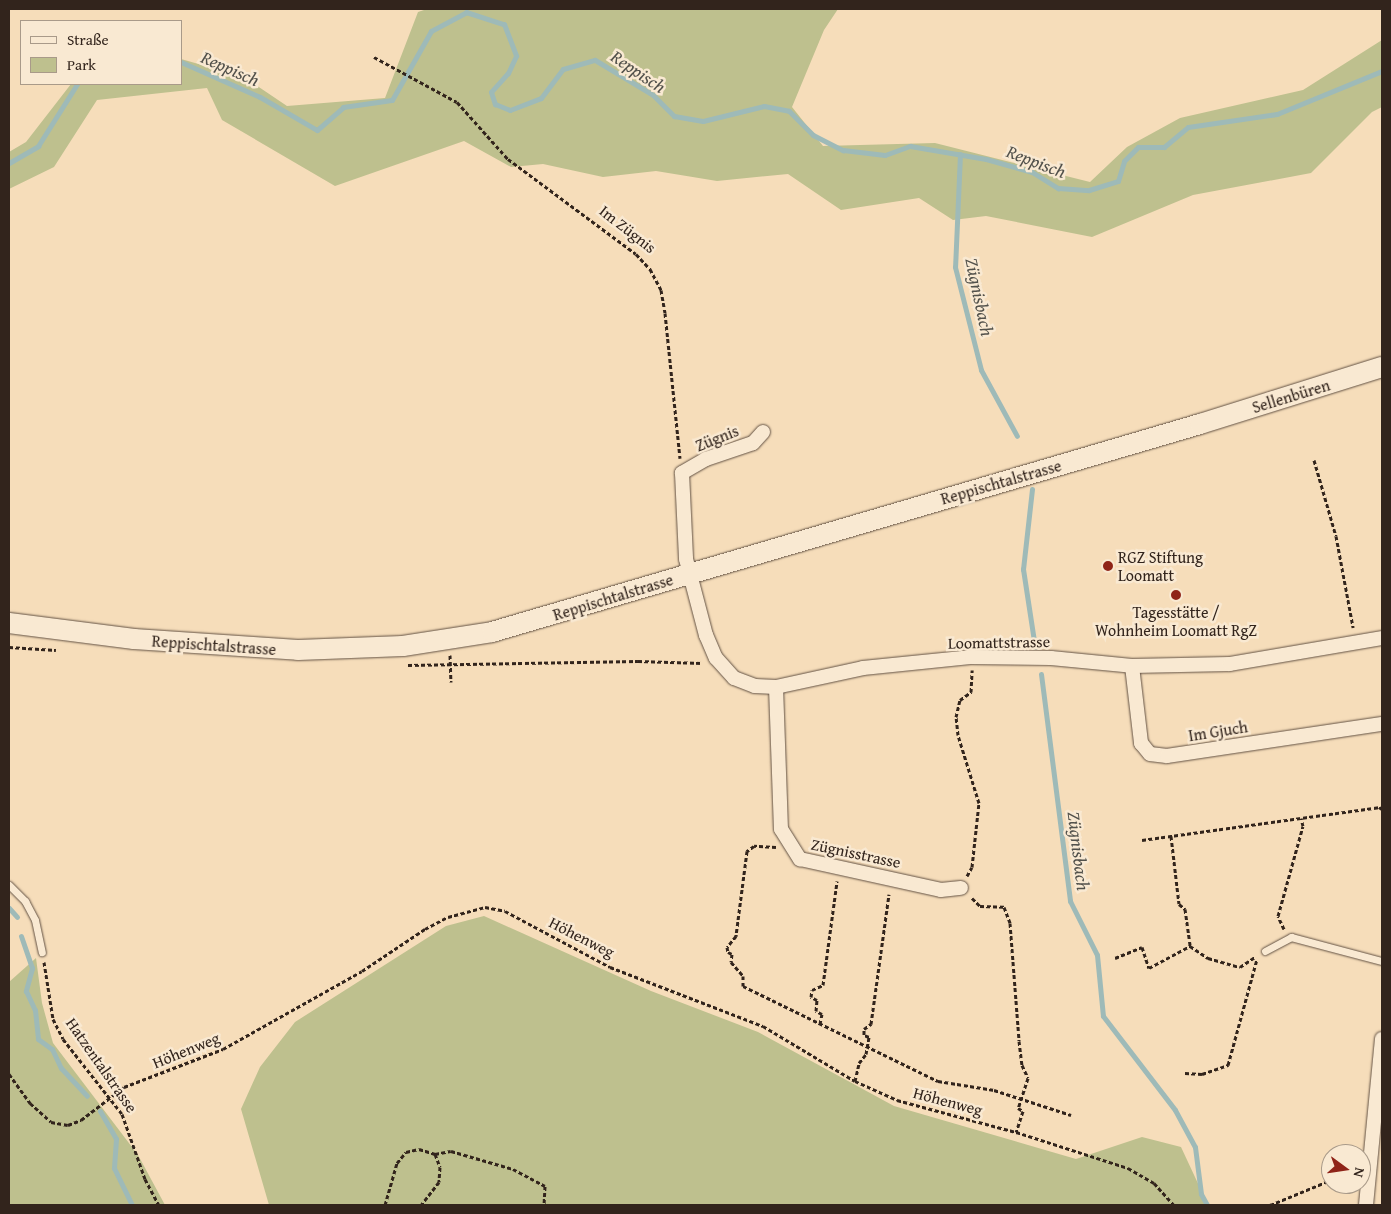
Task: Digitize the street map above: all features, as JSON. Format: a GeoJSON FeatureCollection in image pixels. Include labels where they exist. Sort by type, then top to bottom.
{"type":"FeatureCollection","features":[{"type":"Feature","properties":{"kind":"main road","name":"Sellenbüren"},"geometry":{"type":"LineString","coordinates":[[1200,424],[1382,367]]}},
{"type":"Feature","properties":{"kind":"main road","name":"Reppischtalstrasse"},"geometry":{"type":"LineString","coordinates":[[9,623],[88,634],[254,649],[364,649],[449,640],[533,621],[689,573],[1200,424]]}},
{"type":"Feature","properties":{"kind":"street","name":"Zügnis"},"geometry":{"type":"LineString","coordinates":[[682,474],[706,459],[753,443],[763,432]]}},
{"type":"Feature","properties":{"kind":"street"},"geometry":{"type":"LineString","coordinates":[[682,474],[689,573]]}},
{"type":"Feature","properties":{"kind":"street","name":"Loomattstrasse"},"geometry":{"type":"LineString","coordinates":[[689,573],[716,658],[734,678],[755,686],[776,687],[863,668],[972,657],[1052,658],[1132,666],[1230,664],[1382,638]]}},
{"type":"Feature","properties":{"kind":"street","name":"Im Gjuch"},"geometry":{"type":"LineString","coordinates":[[1132,666],[1141,743],[1150,754],[1167,756],[1382,724]]}},
{"type":"Feature","properties":{"kind":"street","name":"Zügnisstrasse"},"geometry":{"type":"LineString","coordinates":[[776,687],[781,829],[800,859],[941,890],[961,888]]}},
{"type":"Feature","properties":{"kind":"street"},"geometry":{"type":"LineString","coordinates":[[1366,1205],[1382,1039]]}},
{"type":"Feature","properties":{"kind":"lane"},"geometry":{"type":"LineString","coordinates":[[9,885],[25,901],[35,920],[42,952]]}},
{"type":"Feature","properties":{"kind":"lane"},"geometry":{"type":"LineString","coordinates":[[1265,951],[1288,938],[1382,961]]}},
{"type":"Feature","properties":{"kind":"path","name":"Im Zügnis"},"geometry":{"type":"LineString","coordinates":[[374,57],[417,78],[457,102],[508,159],[636,254],[650,269],[660,290],[665,313],[682,474]]}},
{"type":"Feature","properties":{"kind":"path"},"geometry":{"type":"LineString","coordinates":[[1314,460],[1336,536],[1355,643]]}},
{"type":"Feature","properties":{"kind":"path"},"geometry":{"type":"LineString","coordinates":[[449,640],[451,682]]}},
{"type":"Feature","properties":{"kind":"path"},"geometry":{"type":"LineString","coordinates":[[972,657],[972,692],[960,700],[956,716],[958,735],[979,803],[972,866],[961,888],[980,906],[1004,907],[1010,923],[1019,1041],[1022,1065],[1028,1078],[1018,1108],[1023,1111],[1016,1132]]}},
{"type":"Feature","properties":{"kind":"path"},"geometry":{"type":"LineString","coordinates":[[1142,840],[1379,806],[1382,809]]}},
{"type":"Feature","properties":{"kind":"path"},"geometry":{"type":"LineString","coordinates":[[1288,938],[1278,916],[1303,826],[1301,818]]}},
{"type":"Feature","properties":{"kind":"path"},"geometry":{"type":"LineString","coordinates":[[1171,836],[1179,904],[1185,909],[1190,946],[1208,958],[1240,967],[1258,956],[1228,1065],[1202,1074],[1185,1073]]}},
{"type":"Feature","properties":{"kind":"path"},"geometry":{"type":"LineString","coordinates":[[791,845],[767,848],[754,846],[747,851],[736,936],[727,946],[728,952],[732,954],[731,962],[743,976],[743,986],[938,1080],[994,1090],[1072,1115]]}},
{"type":"Feature","properties":{"kind":"path"},"geometry":{"type":"LineString","coordinates":[[820,1024],[822,1014],[816,1011],[817,1000],[811,997],[812,990],[823,985],[839,868]]}},
{"type":"Feature","properties":{"kind":"path"},"geometry":{"type":"LineString","coordinates":[[854,1081],[869,1037],[864,1035],[864,1029],[870,1024],[891,879]]}},
{"type":"Feature","properties":{"kind":"path","name":"Höhenweg"},"geometry":{"type":"LineString","coordinates":[[9,1074],[30,1103],[51,1122],[68,1124],[81,1120],[124,1086],[224,1049],[362,972],[432,925],[470,908],[485,907],[505,911],[610,967],[763,1026],[854,1081],[897,1100],[1016,1132],[1128,1168],[1154,1183],[1174,1205]]}},
{"type":"Feature","properties":{"kind":"path"},"geometry":{"type":"LineString","coordinates":[[1115,958],[1142,947],[1149,968],[1190,946]]}},
{"type":"Feature","properties":{"kind":"path","name":"Hatzentalstrasse"},"geometry":{"type":"LineString","coordinates":[[42,952],[54,1019],[72,1052],[112,1097],[130,1130],[145,1179],[159,1205]]}},
{"type":"Feature","properties":{"kind":"path"},"geometry":{"type":"LineString","coordinates":[[385,1205],[397,1163],[406,1152],[419,1149],[435,1154],[451,1151],[513,1169],[545,1186],[544,1205]]}},
{"type":"Feature","properties":{"kind":"path"},"geometry":{"type":"LineString","coordinates":[[421,1205],[439,1182],[440,1168],[435,1154]]}},
{"type":"Feature","properties":{"kind":"path"},"geometry":{"type":"LineString","coordinates":[[1270,1205],[1321,1184]]}},
{"type":"Feature","properties":{"kind":"green space"},"geometry":{"type":"Polygon","coordinates":[[[427,9],[838,9],[824,30],[792,107],[823,146],[935,143],[1090,182],[1127,147],[1180,118],[1303,90],[1382,40],[1382,107],[1372,112],[1311,173],[1193,195],[1092,237],[986,216],[953,220],[919,198],[841,210],[788,174],[717,181],[656,171],[603,177],[543,164],[511,167],[464,141],[335,186],[222,120],[207,88],[97,100],[54,167],[9,189],[9,152],[26,142],[70,85],[182,85],[182,59],[244,77],[287,106],[385,98],[418,12],[427,9]]]}},
{"type":"Feature","properties":{"kind":"green space"},"geometry":{"type":"Polygon","coordinates":[[[484,916],[651,991],[758,1032],[894,1106],[1076,1159],[1142,1137],[1181,1147],[1208,1205],[269,1205],[241,1109],[260,1067],[295,1022],[446,926],[484,916]]]}},
{"type":"Feature","properties":{"kind":"green space"},"geometry":{"type":"Polygon","coordinates":[[[36,958],[42,1003],[53,1043],[138,1155],[165,1205],[9,1205],[9,982],[36,958]]]}},
{"type":"Feature","properties":{"kind":"waterway","name":"Reppisch"},"geometry":{"type":"LineString","coordinates":[[182,62],[260,97],[317,130],[343,107],[392,100],[431,31],[466,12],[504,24],[516,56],[508,73],[491,92],[495,104],[510,110],[541,98],[563,69],[595,60],[653,95],[674,116],[703,121],[764,106],[789,111],[813,135],[843,150],[885,155],[910,146],[986,159],[1032,172],[1058,188],[1089,190],[1118,181],[1124,161],[1138,147],[1164,147],[1188,127],[1277,114],[1382,71]]}},
{"type":"Feature","properties":{"kind":"waterway","name":"Reppisch"},"geometry":{"type":"LineString","coordinates":[[9,163],[38,146],[76,85]]}},
{"type":"Feature","properties":{"kind":"waterway","name":"Zügnisbach"},"geometry":{"type":"LineString","coordinates":[[960,154],[955,267],[981,370],[1017,436]]}},
{"type":"Feature","properties":{"kind":"waterway","name":"Zügnisbach"},"geometry":{"type":"LineString","coordinates":[[1032,489],[1023,569],[1035,647]]}},
{"type":"Feature","properties":{"kind":"waterway","name":"Zügnisbach"},"geometry":{"type":"LineString","coordinates":[[1041,674],[1070,901],[1097,955],[1103,1016],[1175,1110],[1195,1147],[1201,1194],[1207,1205]]}},
{"type":"Feature","properties":{"kind":"waterway"},"geometry":{"type":"LineString","coordinates":[[9,908],[17,917]]}},
{"type":"Feature","properties":{"kind":"waterway"},"geometry":{"type":"LineString","coordinates":[[21,936],[32,968],[26,991],[35,1010],[38,1039],[52,1049],[61,1068],[87,1096]]}},
{"type":"Feature","properties":{"kind":"waterway"},"geometry":{"type":"LineString","coordinates":[[100,1111],[116,1139],[114,1168],[132,1205]]}},
{"type":"Feature","properties":{"kind":"place","name":"RGZ Stiftung Loomatt"},"geometry":{"type":"Point","coordinates":[1108,566]}},
{"type":"Feature","properties":{"kind":"place","name":"Tagesstätte / Wohnheim Loomatt RgZ"},"geometry":{"type":"Point","coordinates":[1176,595]}}]}
